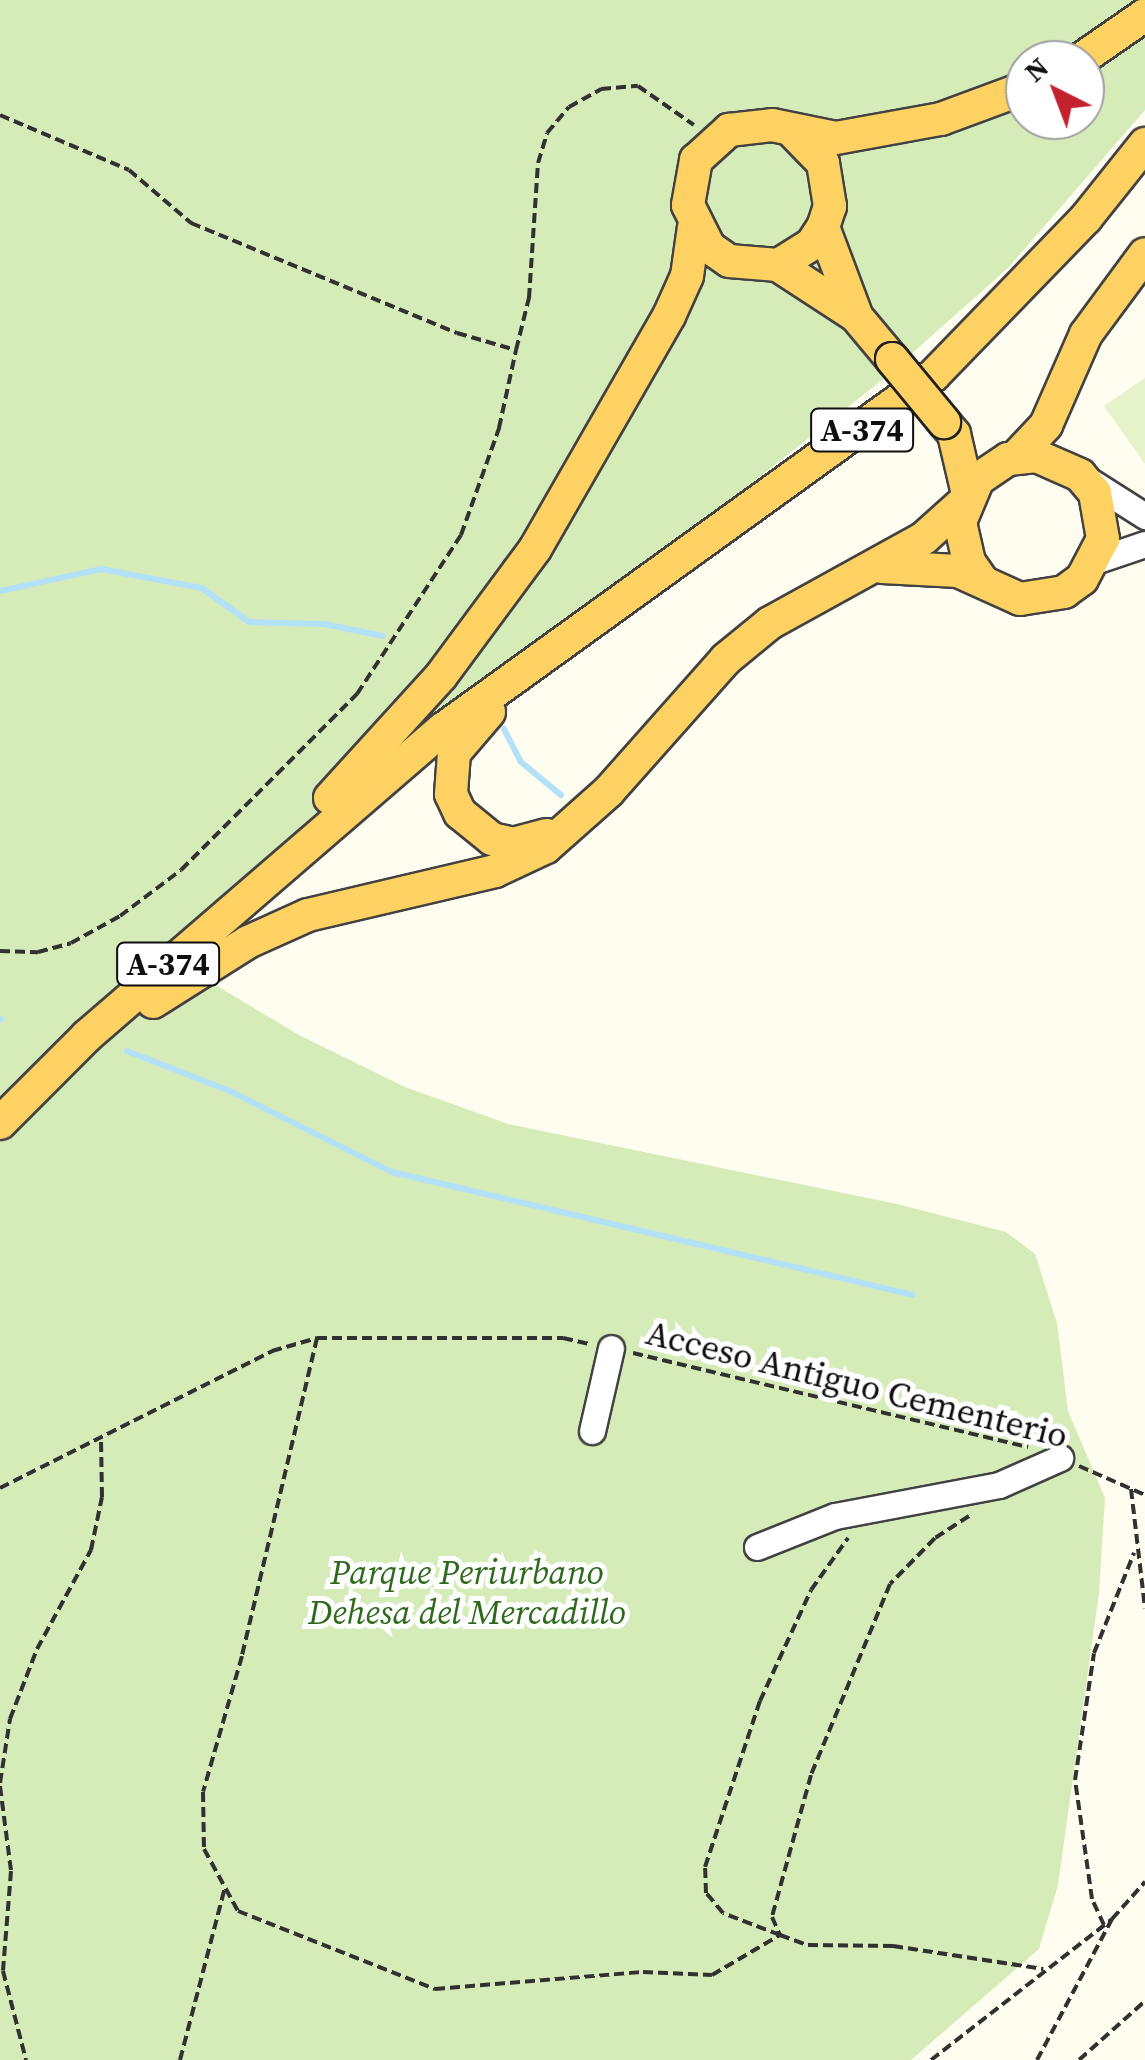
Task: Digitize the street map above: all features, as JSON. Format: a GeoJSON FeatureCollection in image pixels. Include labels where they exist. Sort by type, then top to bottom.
{"type":"FeatureCollection","features":[{"type":"Feature","properties":{"kind":"main road"},"geometry":{"type":"LineString","coordinates":[[1105,43],[1145,15]]}},
{"type":"Feature","properties":{"kind":"main road"},"geometry":{"type":"LineString","coordinates":[[249,892],[292,832],[416,707],[535,549],[669,316],[687,276],[694,227],[688,182],[711,142],[750,124],[836,138],[941,119],[1005,95]]}},
{"type":"Feature","properties":{"kind":"main road"},"geometry":{"type":"LineString","coordinates":[[778,265],[812,244],[823,227],[830,195],[823,163],[793,132]]}},
{"type":"Feature","properties":{"kind":"main road","name":"A-374"},"geometry":{"type":"LineString","coordinates":[[0,1123],[87,1036],[249,892],[532,661],[934,375],[1086,218],[1145,144]]}},
{"type":"Feature","properties":{"kind":"main road"},"geometry":{"type":"LineString","coordinates":[[694,227],[729,261],[778,265],[856,316],[949,428],[1012,458],[1037,456],[1078,473]]}},
{"type":"Feature","properties":{"kind":"main road"},"geometry":{"type":"LineString","coordinates":[[823,227],[856,316]]}},
{"type":"Feature","properties":{"kind":"main road"},"geometry":{"type":"LineString","coordinates":[[87,1036],[308,914],[495,871],[546,847],[608,792],[726,659],[820,594],[878,568],[966,498],[1046,425],[1086,334],[1145,254]]}},
{"type":"Feature","properties":{"kind":"main road"},"geometry":{"type":"LineString","coordinates":[[878,568],[918,564],[981,579],[1010,596],[1042,598],[1082,579],[1095,561],[1102,516],[1078,473],[1071,374]]}},
{"type":"Feature","properties":{"kind":"main road"},"geometry":{"type":"LineString","coordinates":[[949,428],[966,498],[961,543],[981,579]]}},
{"type":"Feature","properties":{"kind":"main road"},"geometry":{"type":"LineString","coordinates":[[532,661],[454,753],[451,794],[467,821],[492,839],[534,841],[566,829]]}},
{"type":"Feature","properties":{"kind":"street"},"geometry":{"type":"LineString","coordinates":[[1078,473],[1145,516]]}},
{"type":"Feature","properties":{"kind":"street"},"geometry":{"type":"LineString","coordinates":[[1095,561],[1145,544]]}},
{"type":"Feature","properties":{"kind":"street"},"geometry":{"type":"LineString","coordinates":[[592,1432],[611,1348]]}},
{"type":"Feature","properties":{"kind":"street"},"geometry":{"type":"LineString","coordinates":[[757,1547],[835,1516],[883,1510],[999,1485],[1060,1458]]}},
{"type":"Feature","properties":{"kind":"path"},"geometry":{"type":"LineString","coordinates":[[0,951],[38,952],[71,943],[120,916],[182,870],[358,694],[461,535],[499,428],[529,298],[538,163],[547,133],[568,107],[601,89],[638,86],[678,108],[711,142]]}},
{"type":"Feature","properties":{"kind":"path"},"geometry":{"type":"LineString","coordinates":[[0,115],[129,170],[191,224],[457,333],[516,350]]}},
{"type":"Feature","properties":{"kind":"path"},"geometry":{"type":"LineString","coordinates":[[317,1338],[242,1656],[203,1792],[204,1849],[238,1911],[434,1989],[643,1972],[712,1976],[780,1935]]}},
{"type":"Feature","properties":{"kind":"path","name":"Acceso Antiguo Cementerio"},"geometry":{"type":"LineString","coordinates":[[0,1488],[272,1350],[317,1338],[563,1338],[1001,1440],[1060,1458],[1145,1495]]}},
{"type":"Feature","properties":{"kind":"path"},"geometry":{"type":"LineString","coordinates":[[26,2060],[3,1971],[11,1871],[0,1785],[10,1719],[37,1649],[91,1550],[102,1497],[101,1437]]}},
{"type":"Feature","properties":{"kind":"path"},"geometry":{"type":"LineString","coordinates":[[780,1935],[772,1917],[811,1775],[890,1584],[935,1538],[992,1502],[999,1485],[1001,1440]]}},
{"type":"Feature","properties":{"kind":"path"},"geometry":{"type":"LineString","coordinates":[[1131,1489],[1134,1553],[1145,1608]]}},
{"type":"Feature","properties":{"kind":"path"},"geometry":{"type":"LineString","coordinates":[[883,1510],[848,1538],[811,1590],[760,1701],[705,1866],[706,1893],[723,1913],[808,1945],[893,1946],[1043,1969]]}},
{"type":"Feature","properties":{"kind":"path"},"geometry":{"type":"LineString","coordinates":[[1104,1925],[1092,1899],[1075,1780],[1094,1654],[1134,1553]]}},
{"type":"Feature","properties":{"kind":"path"},"geometry":{"type":"LineString","coordinates":[[931,2060],[1112,1919],[1145,1882]]}},
{"type":"Feature","properties":{"kind":"path"},"geometry":{"type":"LineString","coordinates":[[180,2060],[225,1887]]}},
{"type":"Feature","properties":{"kind":"path"},"geometry":{"type":"LineString","coordinates":[[1036,2060],[1112,1919]]}},
{"type":"Feature","properties":{"kind":"path"},"geometry":{"type":"LineString","coordinates":[[1079,2060],[1145,2001]]}},
{"type":"Feature","properties":{"kind":"green space","name":"Parque Periurbano Dehesa del Mercadillo"},"geometry":{"type":"Polygon","coordinates":[[[0,0],[1145,0],[1145,110],[1008,268],[882,380],[160,952],[299,1035],[405,1087],[508,1124],[897,1204],[1006,1232],[1035,1254],[1057,1323],[1068,1411],[1105,1498],[1099,1593],[1058,1885],[1039,1949],[911,2060],[0,2060],[0,0]]]}},
{"type":"Feature","properties":{"kind":"green space"},"geometry":{"type":"Polygon","coordinates":[[[1145,378],[1145,464],[1104,406],[1145,378]]]}},
{"type":"Feature","properties":{"kind":"waterway"},"geometry":{"type":"LineString","coordinates":[[0,591],[101,569],[202,588],[249,622],[324,624],[383,636]]}},
{"type":"Feature","properties":{"kind":"waterway"},"geometry":{"type":"LineString","coordinates":[[504,729],[521,762],[561,795]]}},
{"type":"Feature","properties":{"kind":"waterway"},"geometry":{"type":"LineString","coordinates":[[127,1051],[232,1092],[392,1172],[913,1295]]}}]}
